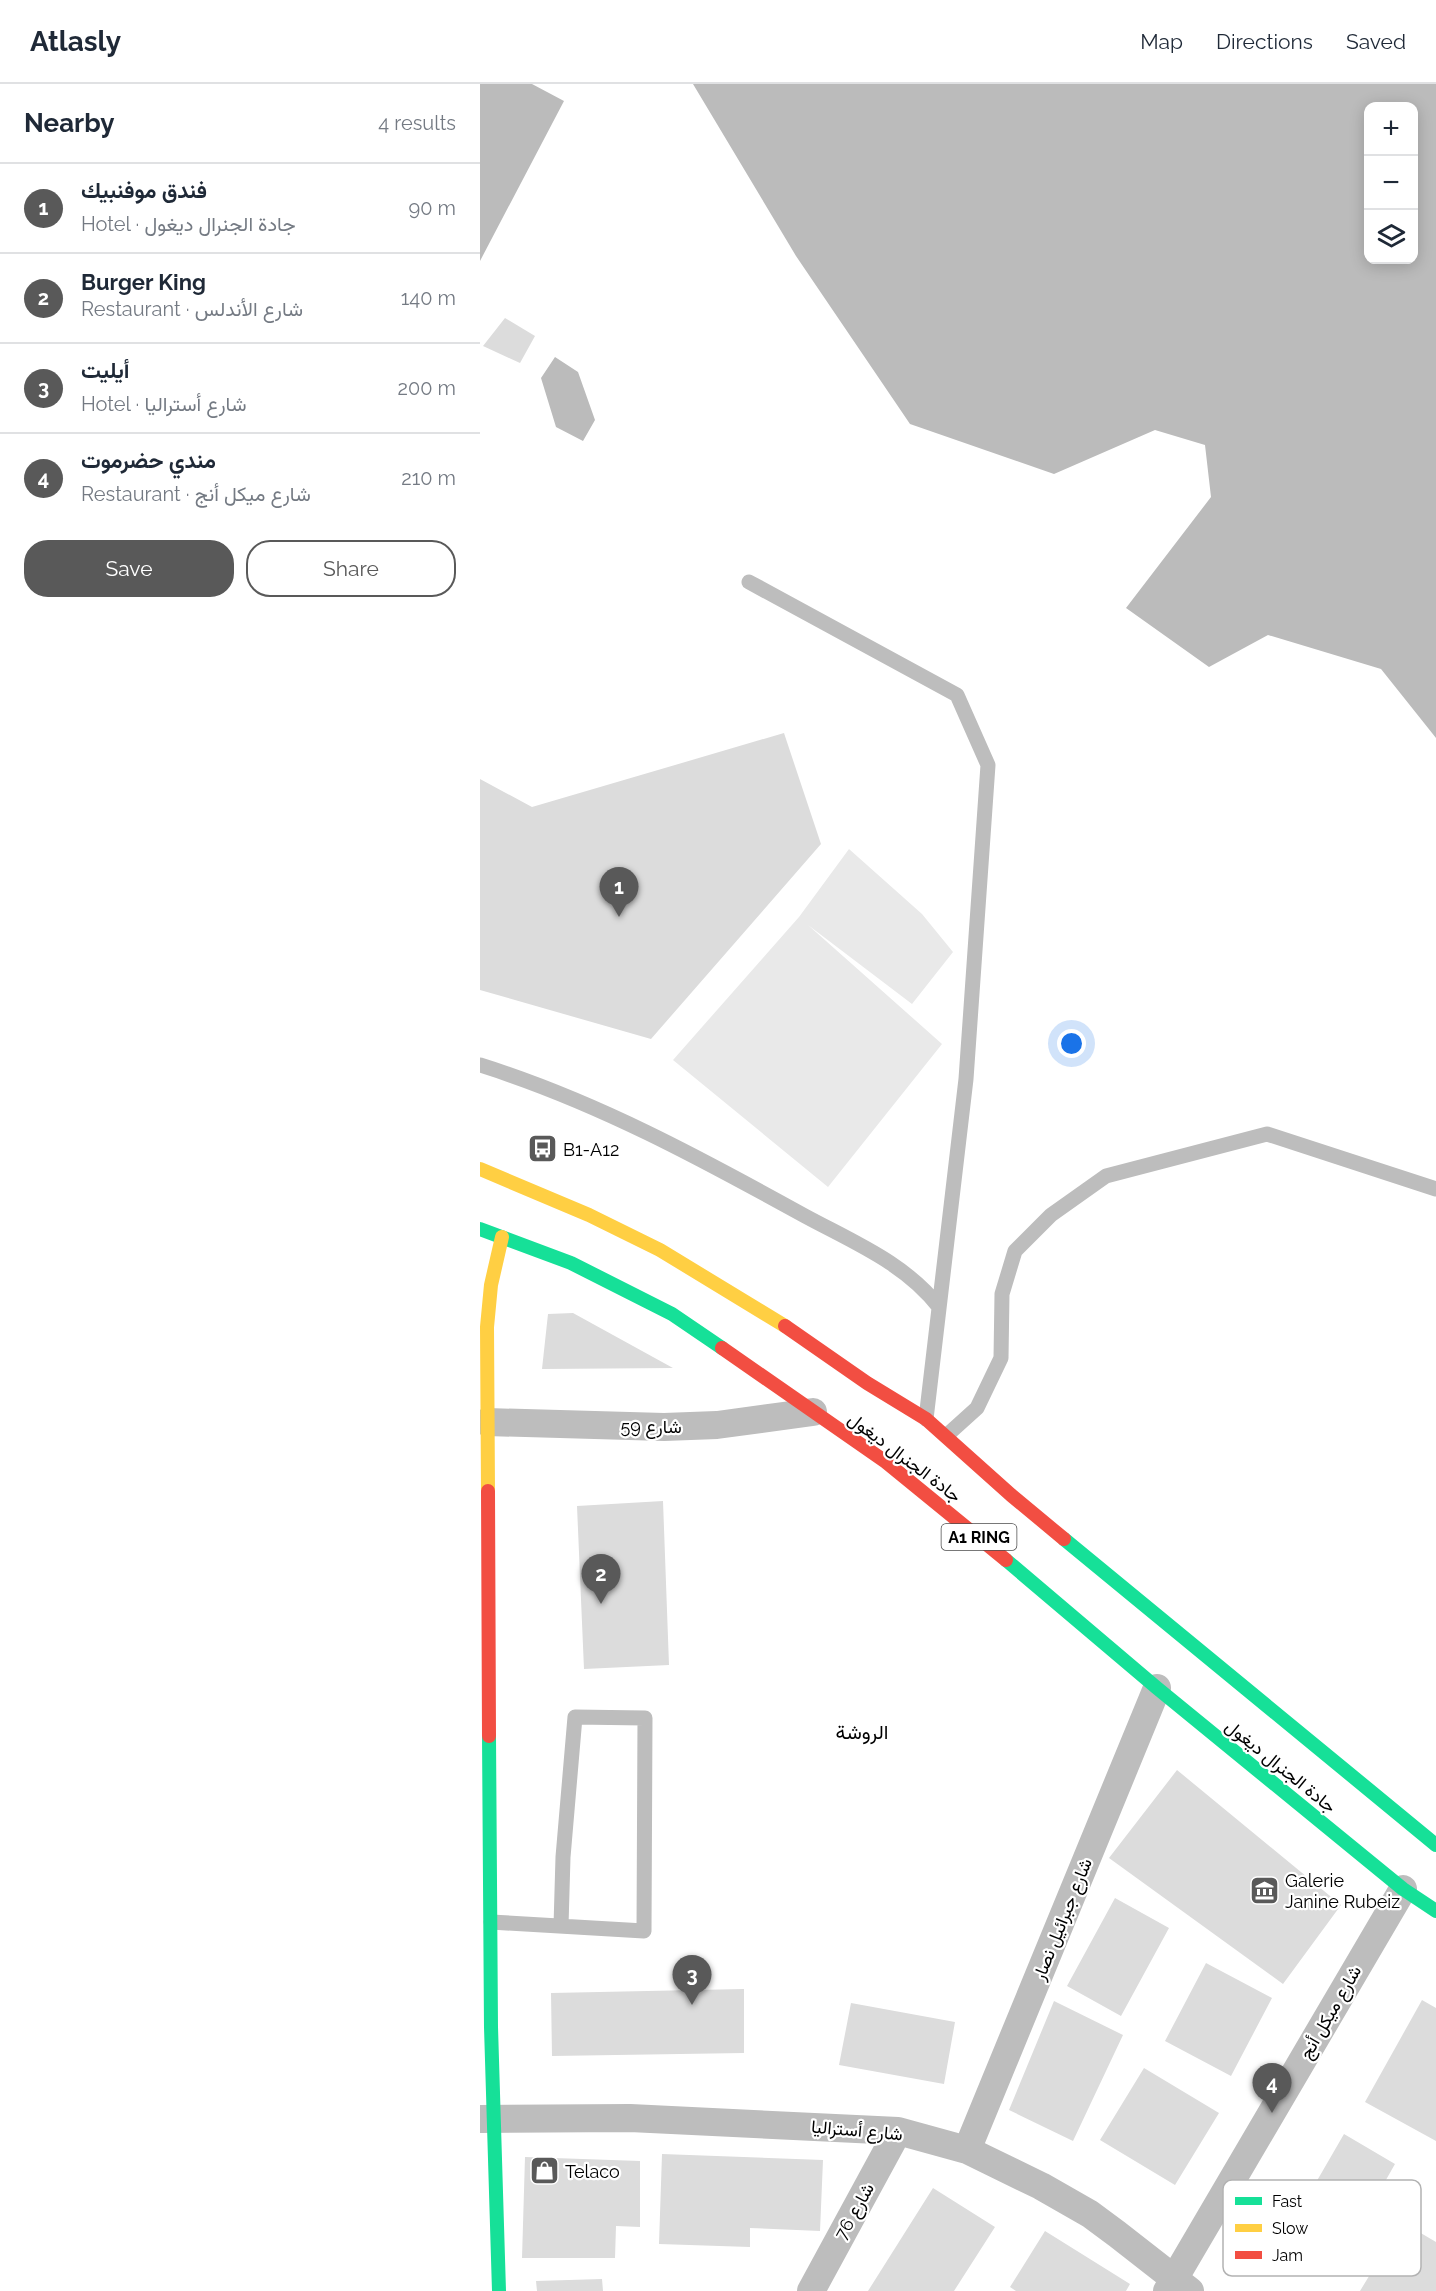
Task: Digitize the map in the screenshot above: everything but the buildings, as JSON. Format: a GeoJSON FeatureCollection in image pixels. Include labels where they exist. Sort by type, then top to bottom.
{"type":"FeatureCollection","features":[{"type":"Feature","properties":{"kind":"main road","name":"جادة الجنرال ديغول"},"geometry":{"type":"LineString","coordinates":[[480,1168],[589,1215],[660,1250],[802,1336],[867,1383],[926,1419],[1020,1503],[1436,1845]]}},
{"type":"Feature","properties":{"kind":"main road","name":"جادة الجنرال ديغول"},"geometry":{"type":"LineString","coordinates":[[480,1230],[571,1263],[672,1314],[886,1462],[961,1521],[1157,1688],[1403,1889],[1436,1911]]}},
{"type":"Feature","properties":{"kind":"main road"},"geometry":{"type":"LineString","coordinates":[[499,2291],[487,2119],[491,1922],[484,1581],[489,1380],[487,1327],[491,1286],[502,1238]]}},
{"type":"Feature","properties":{"kind":"street","name":"شارع 59"},"geometry":{"type":"LineString","coordinates":[[487,1422],[664,1427],[717,1425],[813,1412]]}},
{"type":"Feature","properties":{"kind":"street","name":"شارع جبرائيل نصار"},"geometry":{"type":"LineString","coordinates":[[967,2150],[1157,1688]]}},
{"type":"Feature","properties":{"kind":"street","name":"شارع ميكل أنج"},"geometry":{"type":"LineString","coordinates":[[1238,2180],[1403,1889]]}},
{"type":"Feature","properties":{"kind":"street","name":"شارع أستراليا"},"geometry":{"type":"LineString","coordinates":[[487,2119],[630,2118],[898,2131],[967,2150],[1041,2186],[1090,2214],[1177,2287]]}},
{"type":"Feature","properties":{"kind":"street","name":"شارع 76"},"geometry":{"type":"LineString","coordinates":[[811,2291],[898,2131]]}},
{"type":"Feature","properties":{"kind":"street","name":"شارع ميكل أنج"},"geometry":{"type":"LineString","coordinates":[[1177,2287],[1223,2206]]}},
{"type":"Feature","properties":{"kind":"lane"},"geometry":{"type":"LineString","coordinates":[[749,582],[957,695],[987,765],[966,1079],[926,1419]]}},
{"type":"Feature","properties":{"kind":"lane"},"geometry":{"type":"LineString","coordinates":[[480,1065],[591,1105],[693,1154],[893,1263],[926,1290],[939,1307]]}},
{"type":"Feature","properties":{"kind":"lane"},"geometry":{"type":"LineString","coordinates":[[946,1436],[977,1408],[1001,1358],[1002,1294],[1015,1251],[1051,1215],[1106,1176],[1267,1134],[1436,1189]]}},
{"type":"Feature","properties":{"kind":"lane"},"geometry":{"type":"LineString","coordinates":[[491,1922],[644,1931],[645,1718],[575,1717],[563,1857],[561,1926]]}},
{"type":"Feature","properties":{"kind":"shaded area"},"geometry":{"type":"Polygon","coordinates":[[[480,84],[532,84],[564,101],[480,261],[480,84]]]}},
{"type":"Feature","properties":{"kind":"shaded area"},"geometry":{"type":"Polygon","coordinates":[[[693,84],[1436,84],[1436,738],[1381,669],[1268,635],[1209,667],[1126,608],[1211,497],[1205,445],[1155,430],[1054,474],[910,424],[796,256],[693,84]]]}},
{"type":"Feature","properties":{"kind":"shaded area"},"geometry":{"type":"Polygon","coordinates":[[[555,357],[578,372],[595,420],[583,441],[556,427],[541,378],[555,357]]]}},
{"type":"Feature","properties":{"kind":"shaded area"},"geometry":{"type":"Polygon","coordinates":[[[849,849],[922,914],[953,952],[912,1004],[808,925],[942,1044],[828,1187],[673,1060],[799,917],[849,849]]]}},
{"type":"Feature","properties":{"kind":"traffic: fast"},"geometry":{"type":"LineString","coordinates":[[480,1229],[571,1263],[672,1314],[722,1348]]}},
{"type":"Feature","properties":{"kind":"traffic: fast"},"geometry":{"type":"LineString","coordinates":[[1064,1539],[1436,1845]]}},
{"type":"Feature","properties":{"kind":"traffic: fast"},"geometry":{"type":"LineString","coordinates":[[1006,1560],[1157,1688],[1403,1889],[1436,1911]]}},
{"type":"Feature","properties":{"kind":"traffic: fast"},"geometry":{"type":"LineString","coordinates":[[489,1736],[491,2027],[499,2291]]}},
{"type":"Feature","properties":{"kind":"traffic: slow"},"geometry":{"type":"LineString","coordinates":[[480,1169],[589,1215],[660,1250],[785,1326]]}},
{"type":"Feature","properties":{"kind":"traffic: slow"},"geometry":{"type":"LineString","coordinates":[[488,1491],[487,1327],[491,1285],[502,1237]]}},
{"type":"Feature","properties":{"kind":"traffic: jam"},"geometry":{"type":"LineString","coordinates":[[785,1326],[867,1383],[926,1419],[1064,1539]]}},
{"type":"Feature","properties":{"kind":"traffic: jam"},"geometry":{"type":"LineString","coordinates":[[722,1348],[886,1462],[1006,1560]]}},
{"type":"Feature","properties":{"kind":"traffic: jam"},"geometry":{"type":"LineString","coordinates":[[488,1491],[489,1736]]}},
{"type":"Feature","properties":{"kind":"place","name":"فندق موفنبيك"},"geometry":{"type":"Point","coordinates":[619,917]}},
{"type":"Feature","properties":{"kind":"place","name":"B1-A12"},"geometry":{"type":"Point","coordinates":[542,1149]}},
{"type":"Feature","properties":{"kind":"place","name":"Burger King"},"geometry":{"type":"Point","coordinates":[601,1604]}},
{"type":"Feature","properties":{"kind":"place","name":"Galerie Janine Rubeiz"},"geometry":{"type":"Point","coordinates":[1264,1890]}},
{"type":"Feature","properties":{"kind":"place","name":"أيليت"},"geometry":{"type":"Point","coordinates":[692,2005]}},
{"type":"Feature","properties":{"kind":"place","name":"مندي حضرموت"},"geometry":{"type":"Point","coordinates":[1272,2113]}},
{"type":"Feature","properties":{"kind":"place","name":"Telaco"},"geometry":{"type":"Point","coordinates":[544,2171]}},
{"type":"Feature","properties":{"kind":"district","name":"الروشة"},"geometry":{"type":"Point","coordinates":[862,1732]}}]}
